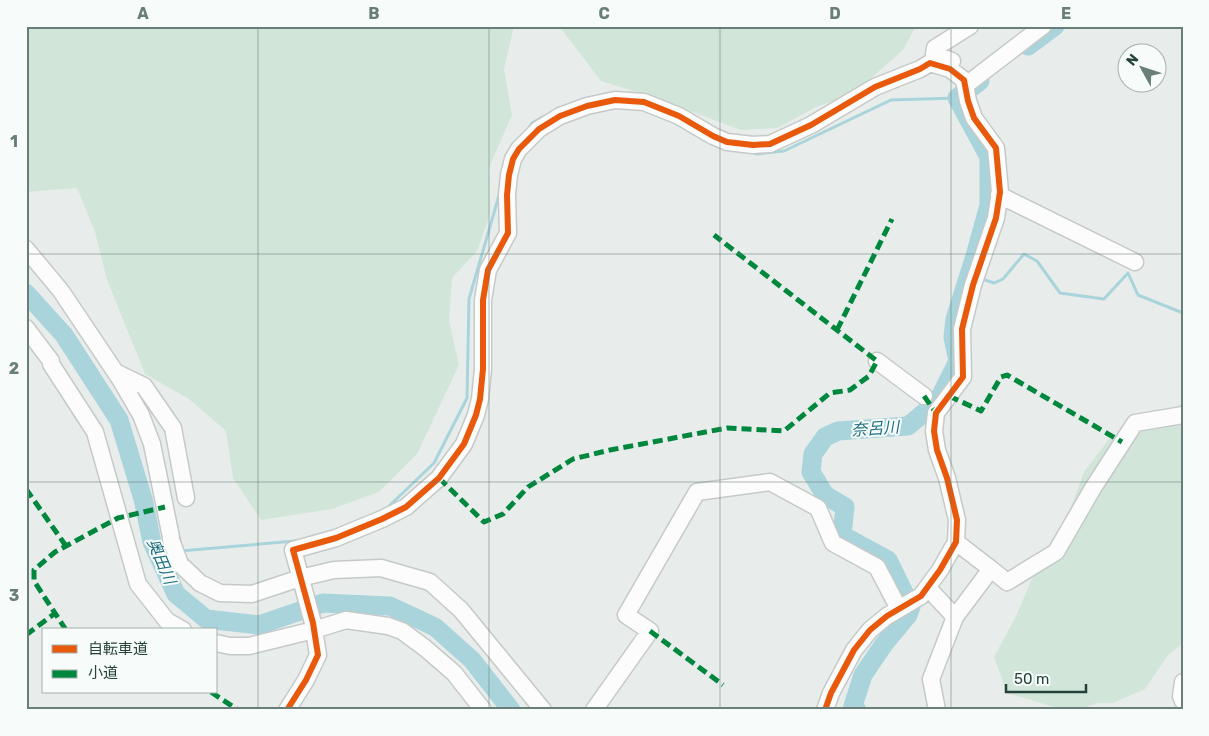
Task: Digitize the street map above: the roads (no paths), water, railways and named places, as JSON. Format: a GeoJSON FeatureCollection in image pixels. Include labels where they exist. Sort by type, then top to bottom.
{"type":"FeatureCollection","features":[{"type":"Feature","properties":{"kind":"street"},"geometry":{"type":"LineString","coordinates":[[824,710],[854,650],[870,630],[925,592],[956,542],[957,520],[947,478],[937,450],[934,431],[936,413],[963,377],[962,329],[973,285],[996,218],[999,195],[996,148],[974,118],[954,62],[934,54],[935,48],[970,26]]}},
{"type":"Feature","properties":{"kind":"street"},"geometry":{"type":"LineString","coordinates":[[963,86],[1042,26]]}},
{"type":"Feature","properties":{"kind":"street"},"geometry":{"type":"LineString","coordinates":[[287,710],[306,680],[318,655],[313,627],[293,550],[336,538],[406,507],[439,478],[464,444],[476,415],[480,399],[483,369],[483,300],[488,270],[508,233],[507,195],[509,175],[513,159],[519,149],[539,129],[560,116],[587,106],[615,100],[644,102],[680,116],[712,136],[732,143],[770,144],[811,125],[875,87],[930,63],[950,69],[963,86]]}},
{"type":"Feature","properties":{"kind":"street"},"geometry":{"type":"LineString","coordinates":[[999,195],[1135,262]]}},
{"type":"Feature","properties":{"kind":"street"},"geometry":{"type":"LineString","coordinates":[[26,249],[61,291],[141,415],[152,444],[172,542],[171,540],[180,564],[200,583],[220,592],[252,594],[301,583],[334,570],[382,568],[430,582],[461,610],[543,710]]}},
{"type":"Feature","properties":{"kind":"street"},"geometry":{"type":"LineString","coordinates":[[26,328],[51,361],[51,364],[95,432],[138,584],[167,621],[179,628]]}},
{"type":"Feature","properties":{"kind":"street"},"geometry":{"type":"LineString","coordinates":[[877,361],[924,396]]}},
{"type":"Feature","properties":{"kind":"street"},"geometry":{"type":"LineString","coordinates":[[115,372],[144,386],[173,428],[186,498]]}},
{"type":"Feature","properties":{"kind":"street"},"geometry":{"type":"LineString","coordinates":[[956,542],[1007,582],[1056,552],[1134,423],[1183,415]]}},
{"type":"Feature","properties":{"kind":"street"},"geometry":{"type":"LineString","coordinates":[[594,710],[650,632],[626,615],[698,492],[770,482],[818,508],[833,543],[877,567],[902,607]]}},
{"type":"Feature","properties":{"kind":"street"},"geometry":{"type":"LineString","coordinates":[[937,710],[931,679],[955,617],[991,569]]}},
{"type":"Feature","properties":{"kind":"street"},"geometry":{"type":"LineString","coordinates":[[925,592],[955,617]]}},
{"type":"Feature","properties":{"kind":"street"},"geometry":{"type":"LineString","coordinates":[[218,643],[230,646],[250,646],[313,627],[346,620],[388,626],[402,631],[454,673],[483,710]]}},
{"type":"Feature","properties":{"kind":"street"},"geometry":{"type":"LineString","coordinates":[[1183,682],[1181,696],[1183,701]]}},
{"type":"Feature","properties":{"kind":"waterway","name":"奈呂川"},"geometry":{"type":"LineString","coordinates":[[1028,46],[1055,26]]}},
{"type":"Feature","properties":{"kind":"waterway","name":"奈呂川"},"geometry":{"type":"LineString","coordinates":[[857,710],[853,706],[863,675],[884,644],[908,615],[911,607],[888,560],[842,535],[845,507],[825,495],[811,472],[813,454],[825,437],[838,431],[908,426],[938,401],[958,361],[953,337],[955,319],[989,205],[989,157],[957,98],[980,81]]}},
{"type":"Feature","properties":{"kind":"waterway"},"geometry":{"type":"LineString","coordinates":[[753,152],[756,154],[784,151],[891,100],[957,98]]}},
{"type":"Feature","properties":{"kind":"waterway"},"geometry":{"type":"LineString","coordinates":[[526,132],[532,123],[543,117]]}},
{"type":"Feature","properties":{"kind":"waterway"},"geometry":{"type":"LineString","coordinates":[[387,508],[434,463],[467,398],[469,299],[500,192]]}},
{"type":"Feature","properties":{"kind":"waterway"},"geometry":{"type":"LineString","coordinates":[[982,279],[994,283],[1003,279],[1024,254],[1037,261],[1060,293],[1104,299],[1128,273],[1138,295],[1183,313]]}},
{"type":"Feature","properties":{"kind":"waterway","name":"奥田川"},"geometry":{"type":"LineString","coordinates":[[26,293],[64,335],[119,420],[143,499],[152,542],[176,594],[206,619],[259,625],[323,603],[390,606],[435,627],[472,660],[511,710]]}},
{"type":"Feature","properties":{"kind":"waterway"},"geometry":{"type":"LineString","coordinates":[[180,551],[295,541]]}},
{"type":"Feature","properties":{"kind":"waterway"},"geometry":{"type":"LineString","coordinates":[[157,552],[171,551]]}}]}
